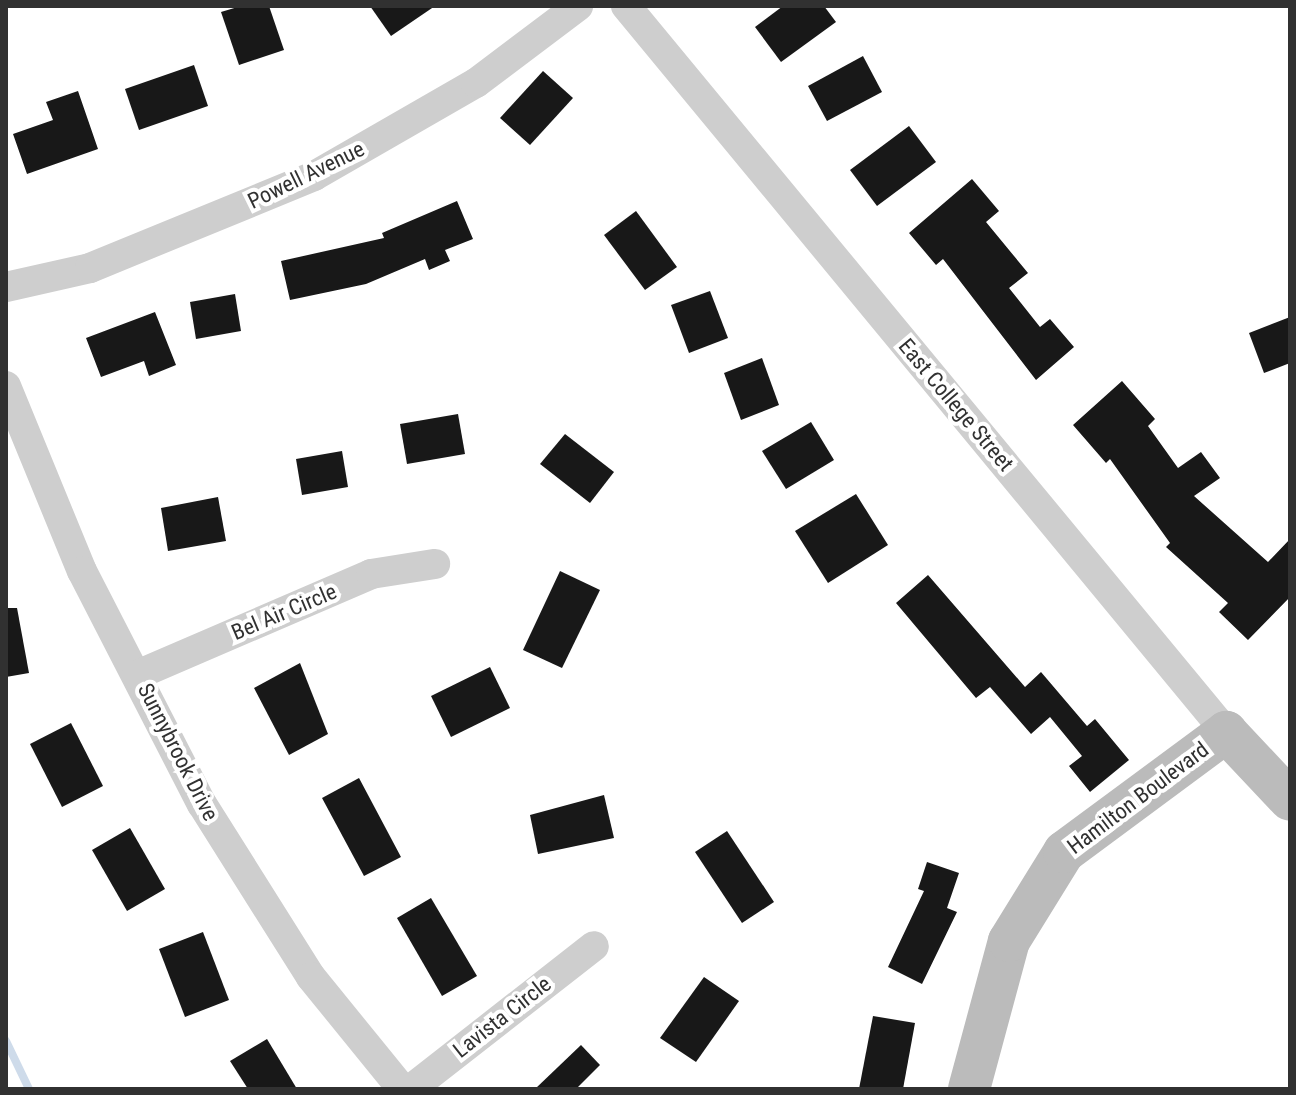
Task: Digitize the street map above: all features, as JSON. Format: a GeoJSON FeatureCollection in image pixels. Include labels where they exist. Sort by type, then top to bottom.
{"type":"FeatureCollection","features":[{"type":"Feature","properties":{"kind":"street","name":"Powell Avenue"},"geometry":{"type":"LineString","coordinates":[[6,287],[90,268],[314,176],[476,83],[578,6]]}},
{"type":"Feature","properties":{"kind":"street","name":"East College Street"},"geometry":{"type":"LineString","coordinates":[[626,6],[1226,732],[1290,800]]}},
{"type":"Feature","properties":{"kind":"street","name":"Sunnybrook Drive"},"geometry":{"type":"LineString","coordinates":[[6,386],[82,571],[202,804],[311,977],[402,1089]]}},
{"type":"Feature","properties":{"kind":"street","name":"Bel Air Circle"},"geometry":{"type":"LineString","coordinates":[[137,675],[371,574],[435,564]]}},
{"type":"Feature","properties":{"kind":"street","name":"Hamilton Boulevard"},"geometry":{"type":"LineString","coordinates":[[969,1089],[1009,941],[1064,852],[1226,732]]}},
{"type":"Feature","properties":{"kind":"street","name":"Lavista Circle"},"geometry":{"type":"LineString","coordinates":[[411,1089],[594,946]]}},
{"type":"Feature","properties":{"kind":"building"},"geometry":{"type":"Polygon","coordinates":[[[241,6],[269,6],[284,50],[239,65],[221,12],[241,6]]]}},
{"type":"Feature","properties":{"kind":"building"},"geometry":{"type":"Polygon","coordinates":[[[370,6],[435,6],[391,36],[370,6]]]}},
{"type":"Feature","properties":{"kind":"building"},"geometry":{"type":"Polygon","coordinates":[[[783,6],[824,6],[836,22],[781,62],[755,27],[783,6]]]}},
{"type":"Feature","properties":{"kind":"building"},"geometry":{"type":"Polygon","coordinates":[[[863,56],[882,92],[827,121],[808,86],[863,56]]]}},
{"type":"Feature","properties":{"kind":"building"},"geometry":{"type":"Polygon","coordinates":[[[194,65],[208,106],[139,130],[125,89],[194,65]]]}},
{"type":"Feature","properties":{"kind":"building"},"geometry":{"type":"Polygon","coordinates":[[[543,71],[573,98],[530,145],[500,118],[543,71]]]}},
{"type":"Feature","properties":{"kind":"building"},"geometry":{"type":"Polygon","coordinates":[[[78,91],[98,149],[27,174],[13,134],[53,120],[46,102],[78,91]]]}},
{"type":"Feature","properties":{"kind":"building"},"geometry":{"type":"Polygon","coordinates":[[[909,126],[936,162],[877,206],[850,170],[909,126]]]}},
{"type":"Feature","properties":{"kind":"building"},"geometry":{"type":"Polygon","coordinates":[[[972,179],[999,211],[986,222],[1028,273],[1009,288],[1040,327],[1050,319],[1074,347],[1036,380],[943,259],[936,265],[909,233],[972,179]]]}},
{"type":"Feature","properties":{"kind":"building"},"geometry":{"type":"Polygon","coordinates":[[[457,201],[473,239],[445,250],[450,261],[429,270],[425,259],[366,284],[290,300],[281,261],[384,238],[382,233],[457,201]]]}},
{"type":"Feature","properties":{"kind":"building"},"geometry":{"type":"Polygon","coordinates":[[[636,211],[677,267],[645,290],[604,235],[636,211]]]}},
{"type":"Feature","properties":{"kind":"building"},"geometry":{"type":"Polygon","coordinates":[[[710,291],[728,338],[689,353],[671,305],[710,291]]]}},
{"type":"Feature","properties":{"kind":"building"},"geometry":{"type":"Polygon","coordinates":[[[235,294],[241,331],[196,339],[190,302],[235,294]]]}},
{"type":"Feature","properties":{"kind":"building"},"geometry":{"type":"Polygon","coordinates":[[[155,312],[176,365],[149,376],[144,361],[101,377],[86,338],[155,312]]]}},
{"type":"Feature","properties":{"kind":"building"},"geometry":{"type":"Polygon","coordinates":[[[1290,317],[1290,363],[1264,373],[1249,333],[1290,317]]]}},
{"type":"Feature","properties":{"kind":"building"},"geometry":{"type":"Polygon","coordinates":[[[762,358],[779,405],[741,420],[724,373],[762,358]]]}},
{"type":"Feature","properties":{"kind":"building"},"geometry":{"type":"Polygon","coordinates":[[[1122,381],[1155,419],[1148,426],[1178,468],[1201,452],[1220,478],[1194,496],[1268,562],[1290,539],[1290,597],[1248,640],[1219,612],[1228,603],[1166,547],[1170,543],[1110,459],[1106,463],[1073,425],[1122,381]]]}},
{"type":"Feature","properties":{"kind":"building"},"geometry":{"type":"Polygon","coordinates":[[[458,414],[465,454],[407,464],[400,424],[458,414]]]}},
{"type":"Feature","properties":{"kind":"building"},"geometry":{"type":"Polygon","coordinates":[[[811,422],[834,460],[786,489],[762,451],[811,422]]]}},
{"type":"Feature","properties":{"kind":"building"},"geometry":{"type":"Polygon","coordinates":[[[565,434],[614,472],[590,503],[540,464],[565,434]]]}},
{"type":"Feature","properties":{"kind":"building"},"geometry":{"type":"Polygon","coordinates":[[[342,451],[348,487],[302,495],[296,459],[342,451]]]}},
{"type":"Feature","properties":{"kind":"building"},"geometry":{"type":"Polygon","coordinates":[[[856,494],[888,545],[828,583],[795,531],[856,494]]]}},
{"type":"Feature","properties":{"kind":"building"},"geometry":{"type":"Polygon","coordinates":[[[218,497],[226,541],[168,551],[161,508],[218,497]]]}},
{"type":"Feature","properties":{"kind":"building"},"geometry":{"type":"Polygon","coordinates":[[[560,571],[600,590],[562,668],[523,650],[560,571]]]}},
{"type":"Feature","properties":{"kind":"building"},"geometry":{"type":"Polygon","coordinates":[[[928,575],[1025,687],[1041,672],[1087,726],[1095,719],[1129,760],[1090,792],[1069,766],[1082,756],[1050,717],[1031,734],[990,687],[976,698],[896,603],[928,575]]]}},
{"type":"Feature","properties":{"kind":"building"},"geometry":{"type":"Polygon","coordinates":[[[6,608],[17,608],[29,673],[6,677],[6,608]]]}},
{"type":"Feature","properties":{"kind":"building"},"geometry":{"type":"Polygon","coordinates":[[[300,663],[328,734],[289,755],[254,688],[300,663]]]}},
{"type":"Feature","properties":{"kind":"building"},"geometry":{"type":"Polygon","coordinates":[[[490,667],[510,708],[451,737],[431,696],[490,667]]]}},
{"type":"Feature","properties":{"kind":"building"},"geometry":{"type":"Polygon","coordinates":[[[71,723],[103,786],[62,807],[30,744],[71,723]]]}},
{"type":"Feature","properties":{"kind":"building"},"geometry":{"type":"Polygon","coordinates":[[[359,778],[401,857],[364,876],[322,798],[359,778]]]}},
{"type":"Feature","properties":{"kind":"building"},"geometry":{"type":"Polygon","coordinates":[[[604,795],[614,838],[538,854],[530,815],[604,795]]]}},
{"type":"Feature","properties":{"kind":"building"},"geometry":{"type":"Polygon","coordinates":[[[130,828],[165,889],[127,911],[92,850],[130,828]]]}},
{"type":"Feature","properties":{"kind":"building"},"geometry":{"type":"Polygon","coordinates":[[[727,831],[774,902],[742,923],[695,852],[727,831]]]}},
{"type":"Feature","properties":{"kind":"building"},"geometry":{"type":"Polygon","coordinates":[[[927,862],[959,873],[947,908],[957,912],[922,984],[888,967],[924,891],[918,889],[927,862]]]}},
{"type":"Feature","properties":{"kind":"building"},"geometry":{"type":"Polygon","coordinates":[[[431,898],[477,976],[442,996],[397,918],[431,898]]]}},
{"type":"Feature","properties":{"kind":"building"},"geometry":{"type":"Polygon","coordinates":[[[203,932],[229,1000],[185,1017],[159,949],[203,932]]]}},
{"type":"Feature","properties":{"kind":"building"},"geometry":{"type":"Polygon","coordinates":[[[704,977],[739,1001],[696,1062],[660,1038],[704,977]]]}},
{"type":"Feature","properties":{"kind":"building"},"geometry":{"type":"Polygon","coordinates":[[[873,1016],[915,1023],[903,1089],[859,1089],[873,1016]]]}},
{"type":"Feature","properties":{"kind":"building"},"geometry":{"type":"Polygon","coordinates":[[[267,1039],[297,1089],[248,1089],[230,1061],[267,1039]]]}},
{"type":"Feature","properties":{"kind":"building"},"geometry":{"type":"Polygon","coordinates":[[[581,1045],[600,1065],[576,1089],[535,1089],[581,1045]]]}},
{"type":"Feature","properties":{"kind":"waterway"},"geometry":{"type":"LineString","coordinates":[[6,1041],[29,1089]]}}]}
